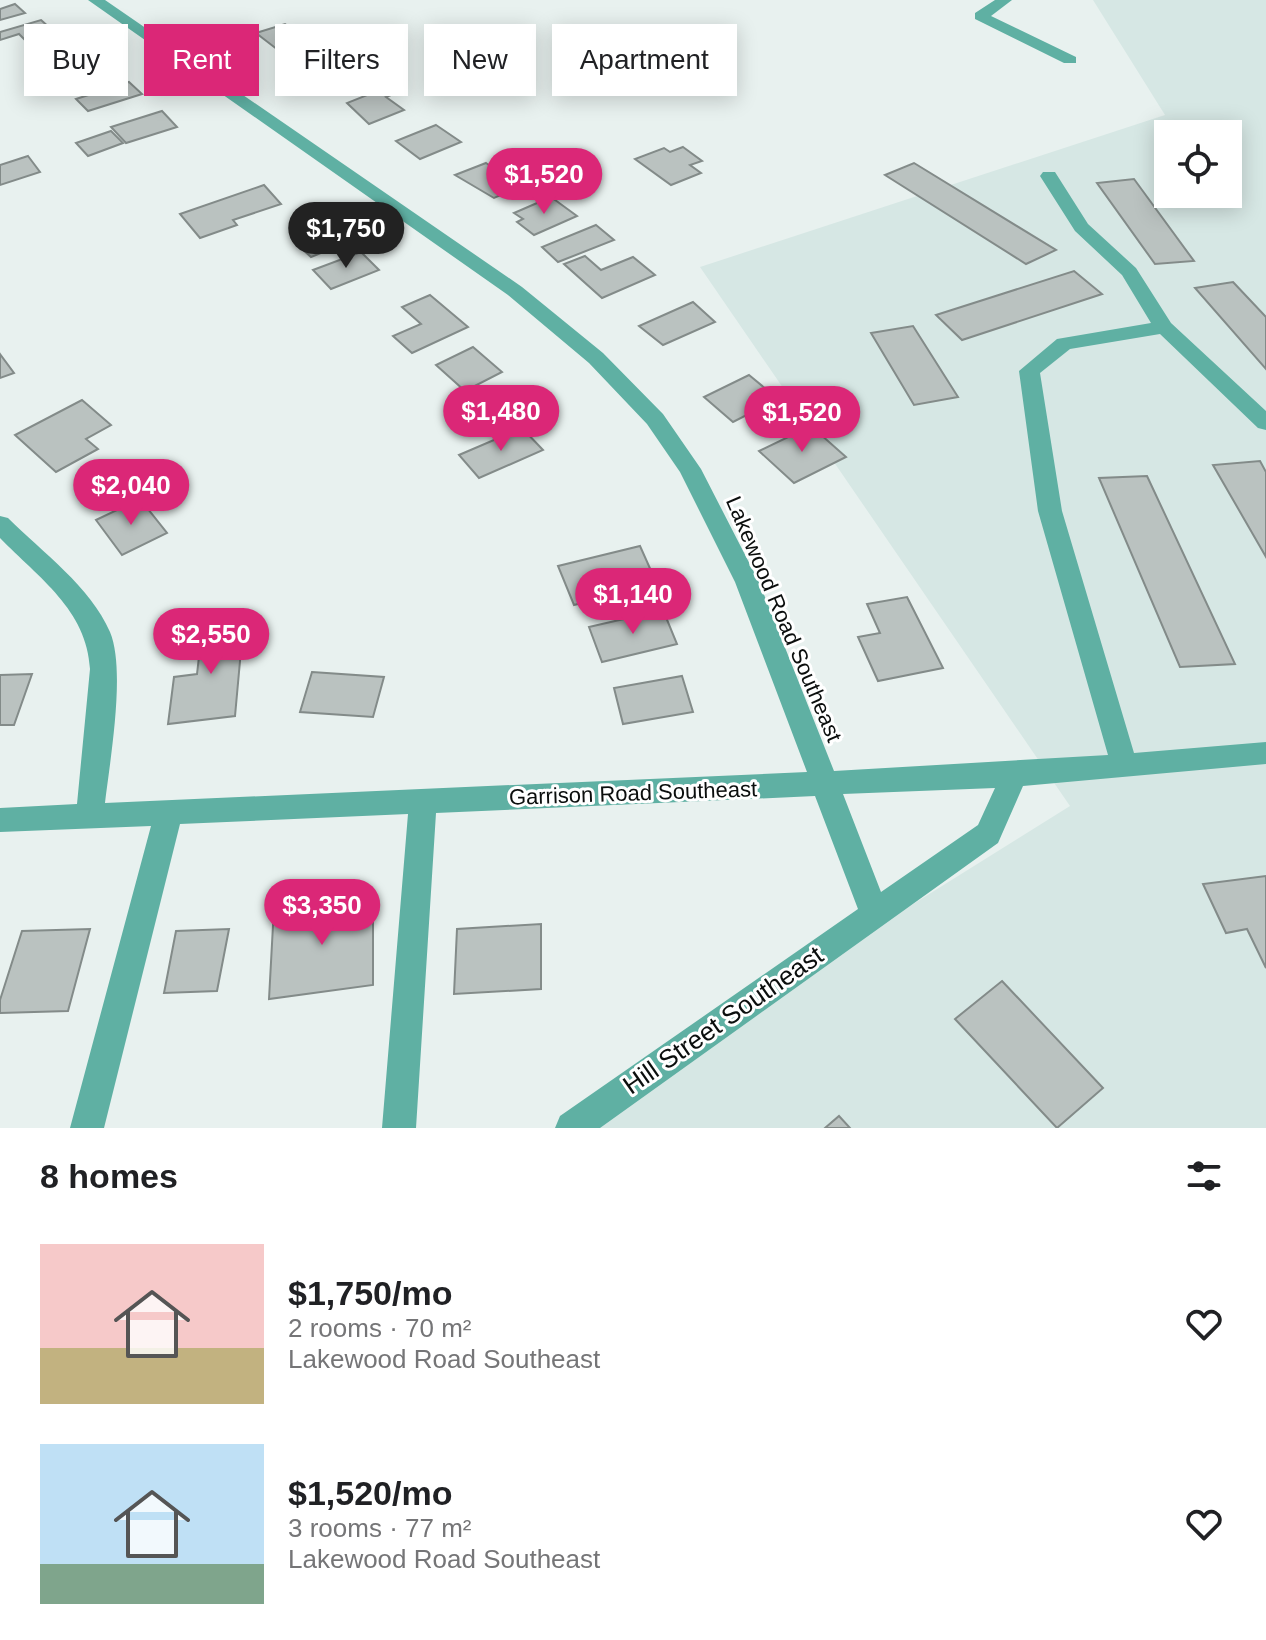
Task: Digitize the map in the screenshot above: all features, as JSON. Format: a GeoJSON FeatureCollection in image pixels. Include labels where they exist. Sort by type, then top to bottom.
{"type":"FeatureCollection","features":[{"type":"Feature","properties":{"kind":"street","name":"Lakewood Road Southeast"},"geometry":{"type":"LineString","coordinates":[[95,0],[515,291],[596,358],[655,419],[690,469],[719,522],[828,785]]}},
{"type":"Feature","properties":{"kind":"street"},"geometry":{"type":"LineString","coordinates":[[1005,0],[980,16],[1070,60]]}},
{"type":"Feature","properties":{"kind":"street"},"geometry":{"type":"LineString","coordinates":[[1049,176],[1081,227],[1129,272],[1164,327],[1266,423]]}},
{"type":"Feature","properties":{"kind":"street"},"geometry":{"type":"LineString","coordinates":[[1124,765],[1050,511],[1029,371],[1064,344],[1164,327]]}},
{"type":"Feature","properties":{"kind":"street"},"geometry":{"type":"LineString","coordinates":[[0,524],[75,603],[99,636],[102,668],[90,817]]}},
{"type":"Feature","properties":{"kind":"street","name":"Garrison Road Southeast"},"geometry":{"type":"LineString","coordinates":[[0,820],[828,785],[1014,775],[1266,753]]}},
{"type":"Feature","properties":{"kind":"street","name":"Hill Street Southeast"},"geometry":{"type":"LineString","coordinates":[[572,1128],[988,834],[1014,775]]}},
{"type":"Feature","properties":{"kind":"street"},"geometry":{"type":"LineString","coordinates":[[828,785],[874,912]]}},
{"type":"Feature","properties":{"kind":"street"},"geometry":{"type":"LineString","coordinates":[[399,1128],[423,802]]}},
{"type":"Feature","properties":{"kind":"street"},"geometry":{"type":"LineString","coordinates":[[87,1128],[168,814]]}},
{"type":"Feature","properties":{"kind":"shaded area"},"geometry":{"type":"Polygon","coordinates":[[[1093,0],[1266,0],[1266,1128],[555,1128],[1070,806],[700,267],[1165,115],[1093,0]]]}},
{"type":"Feature","properties":{"kind":"building"},"geometry":{"type":"Polygon","coordinates":[[[15,4],[25,13],[0,20],[0,9],[15,4]]]}},
{"type":"Feature","properties":{"kind":"building"},"geometry":{"type":"Polygon","coordinates":[[[24,25],[24,39],[19,34],[0,40],[0,32],[24,25]]]}},
{"type":"Feature","properties":{"kind":"building"},"geometry":{"type":"Polygon","coordinates":[[[275,27],[275,48],[259,35],[259,32],[275,27]]]}},
{"type":"Feature","properties":{"kind":"building"},"geometry":{"type":"Polygon","coordinates":[[[128,82],[142,94],[88,111],[76,99],[85,96],[128,96],[128,82]]]}},
{"type":"Feature","properties":{"kind":"building"},"geometry":{"type":"Polygon","coordinates":[[[364,96],[388,96],[386,97],[404,110],[369,124],[347,103],[364,96]]]}},
{"type":"Feature","properties":{"kind":"building"},"geometry":{"type":"Polygon","coordinates":[[[162,111],[177,127],[126,143],[111,127],[162,111]]]}},
{"type":"Feature","properties":{"kind":"building"},"geometry":{"type":"Polygon","coordinates":[[[436,125],[461,142],[420,159],[396,141],[436,125]]]}},
{"type":"Feature","properties":{"kind":"building"},"geometry":{"type":"Polygon","coordinates":[[[111,131],[123,143],[88,156],[76,143],[111,131]]]}},
{"type":"Feature","properties":{"kind":"building"},"geometry":{"type":"Polygon","coordinates":[[[683,147],[702,161],[690,165],[701,173],[671,185],[635,159],[664,148],[670,152],[683,147]]]}},
{"type":"Feature","properties":{"kind":"building"},"geometry":{"type":"Polygon","coordinates":[[[28,156],[40,172],[0,185],[0,165],[28,156]]]}},
{"type":"Feature","properties":{"kind":"building"},"geometry":{"type":"Polygon","coordinates":[[[486,163],[520,187],[494,198],[455,175],[486,163]]]}},
{"type":"Feature","properties":{"kind":"building"},"geometry":{"type":"Polygon","coordinates":[[[914,163],[1056,250],[1026,264],[885,175],[914,163]]]}},
{"type":"Feature","properties":{"kind":"building"},"geometry":{"type":"Polygon","coordinates":[[[1134,179],[1194,261],[1155,264],[1097,183],[1134,179]]]}},
{"type":"Feature","properties":{"kind":"building"},"geometry":{"type":"Polygon","coordinates":[[[264,185],[281,204],[233,220],[237,225],[200,238],[180,214],[264,185]]]}},
{"type":"Feature","properties":{"kind":"building"},"geometry":{"type":"Polygon","coordinates":[[[551,197],[577,216],[534,235],[517,222],[523,219],[514,213],[551,197]]]}},
{"type":"Feature","properties":{"kind":"building"},"geometry":{"type":"Polygon","coordinates":[[[596,225],[614,240],[558,262],[542,247],[596,225]]]}},
{"type":"Feature","properties":{"kind":"building"},"geometry":{"type":"Polygon","coordinates":[[[347,229],[358,238],[311,257],[301,248],[347,229]]]}},
{"type":"Feature","properties":{"kind":"building"},"geometry":{"type":"Polygon","coordinates":[[[361,252],[379,270],[331,289],[313,270],[361,252]]]}},
{"type":"Feature","properties":{"kind":"building"},"geometry":{"type":"Polygon","coordinates":[[[585,256],[601,270],[633,257],[655,275],[602,298],[564,264],[585,256]]]}},
{"type":"Feature","properties":{"kind":"building"},"geometry":{"type":"Polygon","coordinates":[[[1074,271],[1102,294],[962,340],[936,315],[1074,271]]]}},
{"type":"Feature","properties":{"kind":"building"},"geometry":{"type":"Polygon","coordinates":[[[1233,282],[1266,317],[1266,369],[1195,288],[1233,282]]]}},
{"type":"Feature","properties":{"kind":"building"},"geometry":{"type":"Polygon","coordinates":[[[430,295],[468,327],[412,353],[393,336],[421,324],[402,307],[430,295]]]}},
{"type":"Feature","properties":{"kind":"building"},"geometry":{"type":"Polygon","coordinates":[[[693,302],[715,322],[663,345],[639,326],[693,302]]]}},
{"type":"Feature","properties":{"kind":"building"},"geometry":{"type":"Polygon","coordinates":[[[913,326],[958,397],[914,405],[871,333],[913,326]]]}},
{"type":"Feature","properties":{"kind":"building"},"geometry":{"type":"Polygon","coordinates":[[[473,347],[502,372],[465,391],[436,365],[473,347]]]}},
{"type":"Feature","properties":{"kind":"building"},"geometry":{"type":"Polygon","coordinates":[[[0,354],[14,373],[0,378],[0,354]]]}},
{"type":"Feature","properties":{"kind":"building"},"geometry":{"type":"Polygon","coordinates":[[[749,375],[778,399],[733,422],[704,397],[749,375]]]}},
{"type":"Feature","properties":{"kind":"building"},"geometry":{"type":"Polygon","coordinates":[[[82,400],[111,425],[86,439],[98,449],[56,472],[15,435],[82,400]]]}},
{"type":"Feature","properties":{"kind":"building"},"geometry":{"type":"Polygon","coordinates":[[[811,426],[846,457],[794,483],[759,451],[811,426]]]}},
{"type":"Feature","properties":{"kind":"building"},"geometry":{"type":"Polygon","coordinates":[[[522,428],[543,450],[479,478],[459,455],[522,428]]]}},
{"type":"Feature","properties":{"kind":"building"},"geometry":{"type":"Polygon","coordinates":[[[1260,461],[1266,472],[1266,557],[1213,465],[1260,461]]]}},
{"type":"Feature","properties":{"kind":"building"},"geometry":{"type":"Polygon","coordinates":[[[1147,476],[1235,664],[1180,667],[1099,478],[1147,476]]]}},
{"type":"Feature","properties":{"kind":"building"},"geometry":{"type":"Polygon","coordinates":[[[140,499],[167,533],[122,555],[96,520],[140,499]]]}},
{"type":"Feature","properties":{"kind":"building"},"geometry":{"type":"Polygon","coordinates":[[[640,546],[657,584],[574,605],[558,566],[640,546]]]}},
{"type":"Feature","properties":{"kind":"building"},"geometry":{"type":"Polygon","coordinates":[[[907,597],[943,668],[878,681],[858,637],[880,633],[867,604],[907,597]]]}},
{"type":"Feature","properties":{"kind":"building"},"geometry":{"type":"Polygon","coordinates":[[[663,610],[677,644],[602,662],[589,627],[663,610]]]}},
{"type":"Feature","properties":{"kind":"building"},"geometry":{"type":"Polygon","coordinates":[[[244,617],[235,716],[168,724],[174,677],[197,674],[203,622],[244,617]]]}},
{"type":"Feature","properties":{"kind":"building"},"geometry":{"type":"Polygon","coordinates":[[[312,672],[384,677],[373,717],[300,712],[312,672]]]}},
{"type":"Feature","properties":{"kind":"building"},"geometry":{"type":"Polygon","coordinates":[[[32,674],[14,725],[0,725],[0,675],[32,674]]]}},
{"type":"Feature","properties":{"kind":"building"},"geometry":{"type":"Polygon","coordinates":[[[682,676],[693,712],[623,724],[614,688],[682,676]]]}},
{"type":"Feature","properties":{"kind":"building"},"geometry":{"type":"Polygon","coordinates":[[[1266,876],[1266,968],[1247,929],[1226,933],[1203,884],[1266,876]]]}},
{"type":"Feature","properties":{"kind":"building"},"geometry":{"type":"Polygon","coordinates":[[[373,894],[373,985],[269,999],[274,907],[373,894]]]}},
{"type":"Feature","properties":{"kind":"building"},"geometry":{"type":"Polygon","coordinates":[[[541,924],[541,989],[454,994],[457,929],[541,924]]]}},
{"type":"Feature","properties":{"kind":"building"},"geometry":{"type":"Polygon","coordinates":[[[90,929],[68,1011],[0,1013],[0,1000],[22,931],[90,929]]]}},
{"type":"Feature","properties":{"kind":"building"},"geometry":{"type":"Polygon","coordinates":[[[229,929],[217,991],[164,993],[176,931],[229,929]]]}},
{"type":"Feature","properties":{"kind":"building"},"geometry":{"type":"Polygon","coordinates":[[[1002,981],[1103,1088],[1057,1128],[955,1019],[1002,981]]]}},
{"type":"Feature","properties":{"kind":"building"},"geometry":{"type":"Polygon","coordinates":[[[839,1116],[850,1128],[825,1128],[839,1116]]]}}]}
